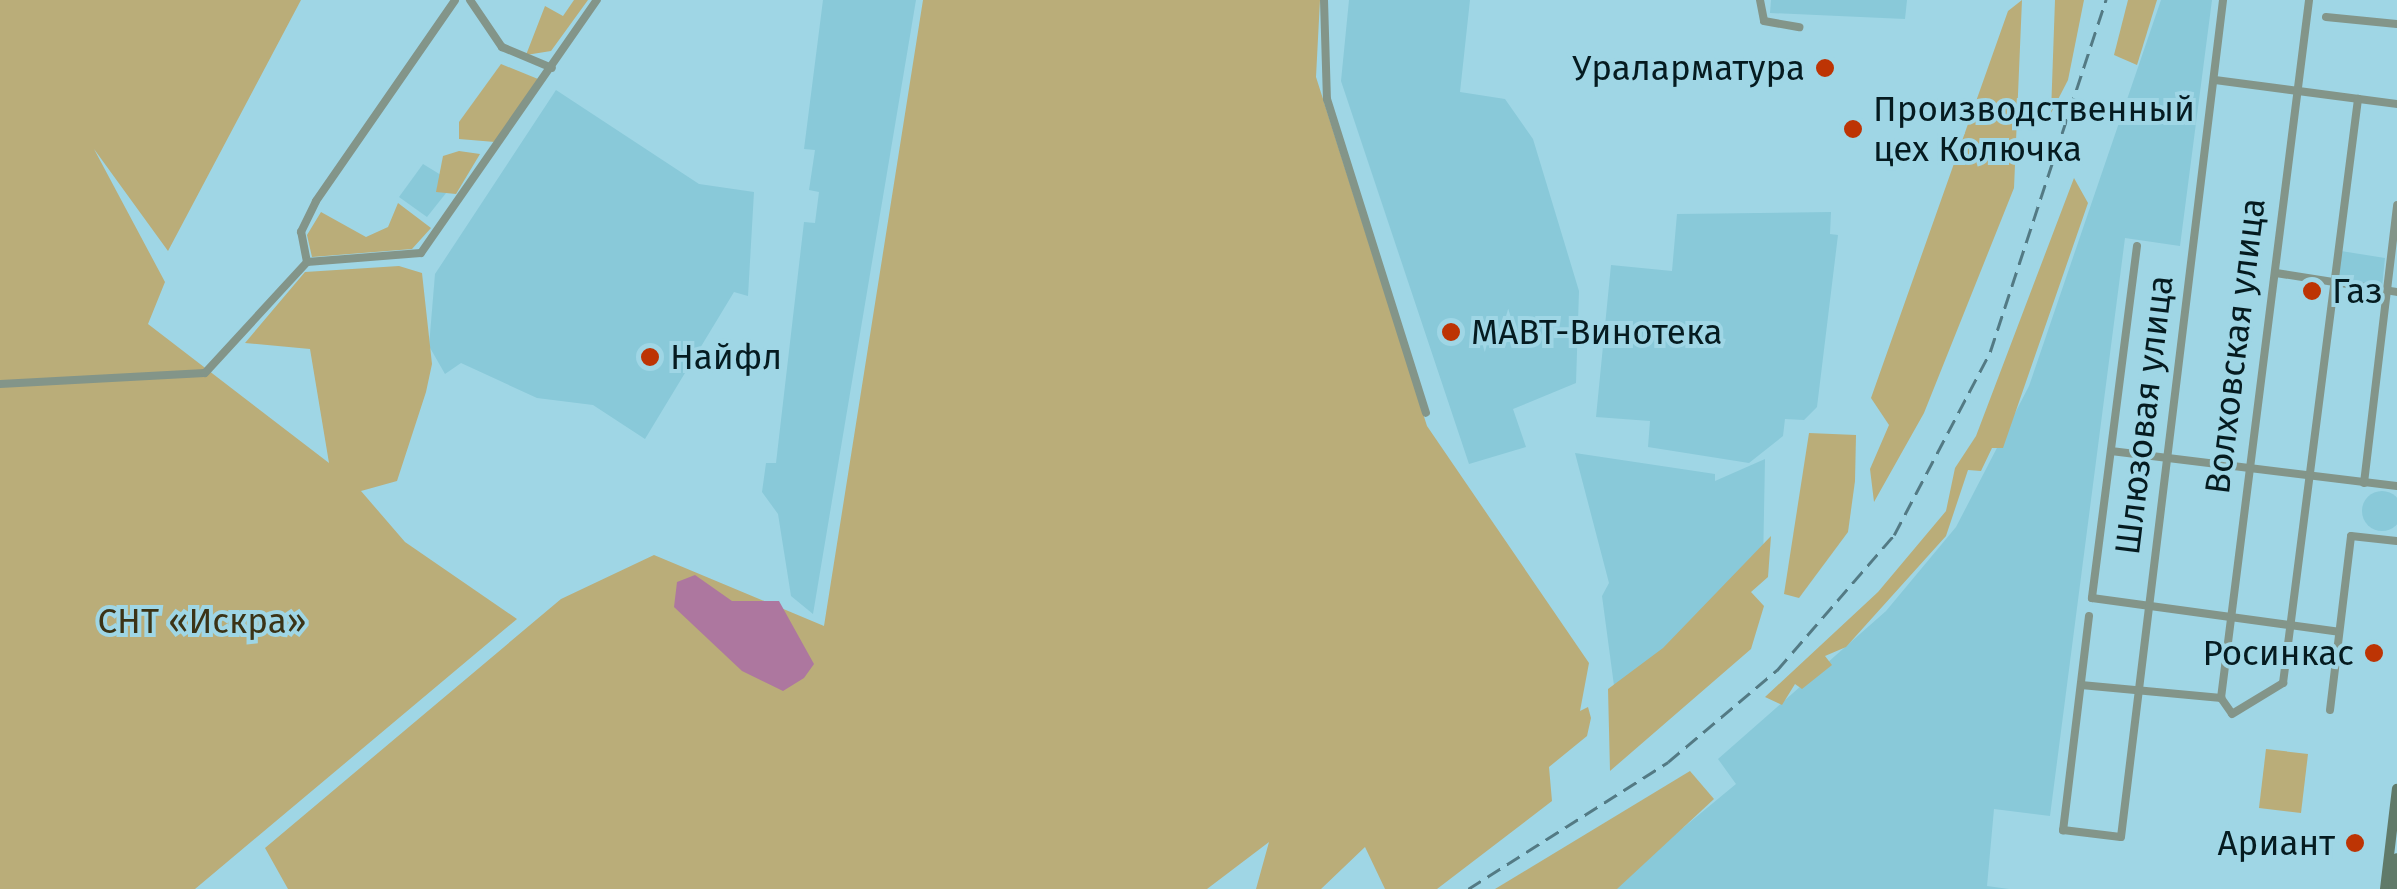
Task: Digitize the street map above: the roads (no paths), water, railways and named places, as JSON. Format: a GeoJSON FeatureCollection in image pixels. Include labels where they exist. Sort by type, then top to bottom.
{"type":"FeatureCollection","features":[{"type":"Feature","properties":{"kind":"main road"},"geometry":{"type":"LineString","coordinates":[[2384,889],[2397,789]]}},
{"type":"Feature","properties":{"kind":"main road"},"geometry":{"type":"LineString","coordinates":[[2393,889],[2397,858]]}},
{"type":"Feature","properties":{"kind":"street"},"geometry":{"type":"LineString","coordinates":[[307,262],[302,232],[316,200],[455,0]]}},
{"type":"Feature","properties":{"kind":"street"},"geometry":{"type":"LineString","coordinates":[[470,0],[502,48],[552,68]]}},
{"type":"Feature","properties":{"kind":"street"},"geometry":{"type":"LineString","coordinates":[[0,384],[205,373],[307,262],[421,253],[597,0]]}},
{"type":"Feature","properties":{"kind":"street"},"geometry":{"type":"LineString","coordinates":[[1324,0],[1327,99],[1426,413]]}},
{"type":"Feature","properties":{"kind":"street"},"geometry":{"type":"LineString","coordinates":[[1760,0],[1764,21],[1800,27]]}},
{"type":"Feature","properties":{"kind":"street","name":"Шлюзовая улица"},"geometry":{"type":"LineString","coordinates":[[2080,685],[2062,830],[2120,837],[2224,0]]}},
{"type":"Feature","properties":{"kind":"street","name":"Волховская улица"},"geometry":{"type":"LineString","coordinates":[[2221,698],[2309,0]]}},
{"type":"Feature","properties":{"kind":"street"},"geometry":{"type":"LineString","coordinates":[[2326,16],[2397,24]]}},
{"type":"Feature","properties":{"kind":"street"},"geometry":{"type":"LineString","coordinates":[[2215,80],[2397,104]]}},
{"type":"Feature","properties":{"kind":"street"},"geometry":{"type":"LineString","coordinates":[[2090,616],[2080,685],[2221,698],[2232,714],[2283,683],[2358,99]]}},
{"type":"Feature","properties":{"kind":"street"},"geometry":{"type":"LineString","coordinates":[[2364,483],[2397,205]]}},
{"type":"Feature","properties":{"kind":"street"},"geometry":{"type":"LineString","coordinates":[[2137,246],[2092,598],[2339,632]]}},
{"type":"Feature","properties":{"kind":"street"},"geometry":{"type":"LineString","coordinates":[[2276,274],[2397,292]]}},
{"type":"Feature","properties":{"kind":"street"},"geometry":{"type":"LineString","coordinates":[[2111,451],[2397,486]]}},
{"type":"Feature","properties":{"kind":"street"},"geometry":{"type":"LineString","coordinates":[[2330,710],[2351,536],[2397,542]]}},
{"type":"Feature","properties":{"kind":"railway"},"geometry":{"type":"LineString","coordinates":[[1468,889],[1668,762],[1777,670],[1894,535],[1990,352],[2106,0]]}},
{"type":"Feature","properties":{"kind":"place","name":"Ураларматура"},"geometry":{"type":"Point","coordinates":[1825,68]}},
{"type":"Feature","properties":{"kind":"place","name":"Производственный цех Колючка"},"geometry":{"type":"Point","coordinates":[1853,129]}},
{"type":"Feature","properties":{"kind":"place","name":"Газ"},"geometry":{"type":"Point","coordinates":[2312,291]}},
{"type":"Feature","properties":{"kind":"place","name":"МАВТ-Винотека"},"geometry":{"type":"Point","coordinates":[1451,332]}},
{"type":"Feature","properties":{"kind":"place","name":"Найфл"},"geometry":{"type":"Point","coordinates":[650,357]}},
{"type":"Feature","properties":{"kind":"place","name":"Росинкас"},"geometry":{"type":"Point","coordinates":[2374,653]}},
{"type":"Feature","properties":{"kind":"place","name":"Ариант"},"geometry":{"type":"Point","coordinates":[2355,843]}},
{"type":"Feature","properties":{"kind":"park label","name":"СНТ «Искра»"},"geometry":{"type":"Point","coordinates":[202,621]}}]}
